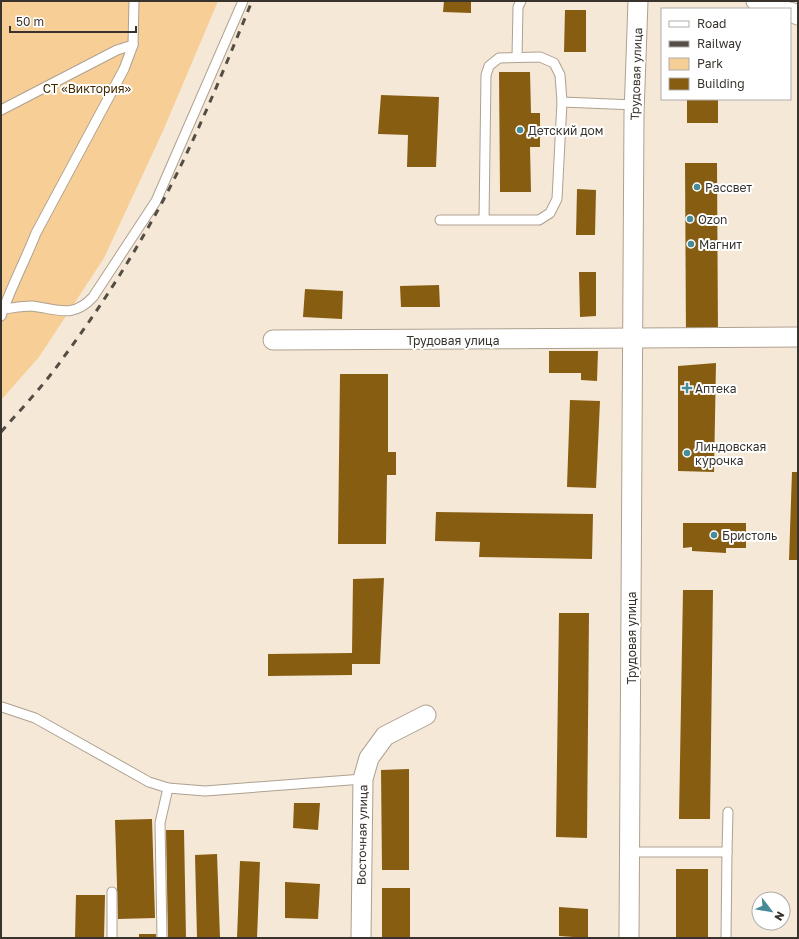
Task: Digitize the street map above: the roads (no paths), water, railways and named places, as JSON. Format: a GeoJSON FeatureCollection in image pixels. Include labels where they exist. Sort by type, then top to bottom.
{"type":"FeatureCollection","features":[{"type":"Feature","properties":{"kind":"street","name":"Трудовая улица"},"geometry":{"type":"LineString","coordinates":[[629,938],[635,105],[638,1]]}},
{"type":"Feature","properties":{"kind":"street"},"geometry":{"type":"LineString","coordinates":[[756,1],[780,8]]}},
{"type":"Feature","properties":{"kind":"street"},"geometry":{"type":"LineString","coordinates":[[633,339],[798,337]]}},
{"type":"Feature","properties":{"kind":"street","name":"Трудовая улица"},"geometry":{"type":"LineString","coordinates":[[273,340],[633,339]]}},
{"type":"Feature","properties":{"kind":"street","name":"Восточная улица"},"geometry":{"type":"LineString","coordinates":[[360,938],[363,779],[369,758],[385,736],[426,715]]}},
{"type":"Feature","properties":{"kind":"lane"},"geometry":{"type":"LineString","coordinates":[[2,310],[36,233],[124,69],[133,46],[134,1]]}},
{"type":"Feature","properties":{"kind":"lane"},"geometry":{"type":"LineString","coordinates":[[2,310],[30,306],[60,311],[73,311],[82,308],[93,297],[156,201],[243,1]]}},
{"type":"Feature","properties":{"kind":"lane"},"geometry":{"type":"LineString","coordinates":[[517,57],[518,7],[521,1]]}},
{"type":"Feature","properties":{"kind":"lane"},"geometry":{"type":"LineString","coordinates":[[1,110],[116,50],[133,46]]}},
{"type":"Feature","properties":{"kind":"lane"},"geometry":{"type":"LineString","coordinates":[[440,220],[484,220],[539,220],[550,214],[557,199],[562,102],[560,75],[554,63],[540,57],[499,58],[489,66],[486,75],[484,220]]}},
{"type":"Feature","properties":{"kind":"lane"},"geometry":{"type":"LineString","coordinates":[[562,102],[635,105]]}},
{"type":"Feature","properties":{"kind":"lane"},"geometry":{"type":"LineString","coordinates":[[2,707],[35,718],[149,782],[168,788],[205,791],[363,779]]}},
{"type":"Feature","properties":{"kind":"lane"},"geometry":{"type":"LineString","coordinates":[[162,938],[160,823],[168,788]]}},
{"type":"Feature","properties":{"kind":"lane"},"geometry":{"type":"LineString","coordinates":[[726,938],[728,812]]}},
{"type":"Feature","properties":{"kind":"lane"},"geometry":{"type":"LineString","coordinates":[[629,852],[728,852]]}},
{"type":"Feature","properties":{"kind":"lane"},"geometry":{"type":"LineString","coordinates":[[112,892],[112,938]]}},
{"type":"Feature","properties":{"kind":"railway"},"geometry":{"type":"LineString","coordinates":[[1,432],[56,368],[104,299],[142,239],[189,149],[252,1]]}},
{"type":"Feature","properties":{"kind":"place","name":"Детский дом"},"geometry":{"type":"Point","coordinates":[520,130]}},
{"type":"Feature","properties":{"kind":"place","name":"Рассвет"},"geometry":{"type":"Point","coordinates":[697,187]}},
{"type":"Feature","properties":{"kind":"place","name":"Ozon"},"geometry":{"type":"Point","coordinates":[690,219]}},
{"type":"Feature","properties":{"kind":"place","name":"Магнит"},"geometry":{"type":"Point","coordinates":[691,244]}},
{"type":"Feature","properties":{"kind":"place","name":"Аптека"},"geometry":{"type":"Point","coordinates":[687,388]}},
{"type":"Feature","properties":{"kind":"place","name":"Линдовская курочка"},"geometry":{"type":"Point","coordinates":[687,453]}},
{"type":"Feature","properties":{"kind":"place","name":"Бристоль"},"geometry":{"type":"Point","coordinates":[714,535]}},
{"type":"Feature","properties":{"kind":"park label","name":"СТ «Виктория»"},"geometry":{"type":"Point","coordinates":[87,88]}}]}
